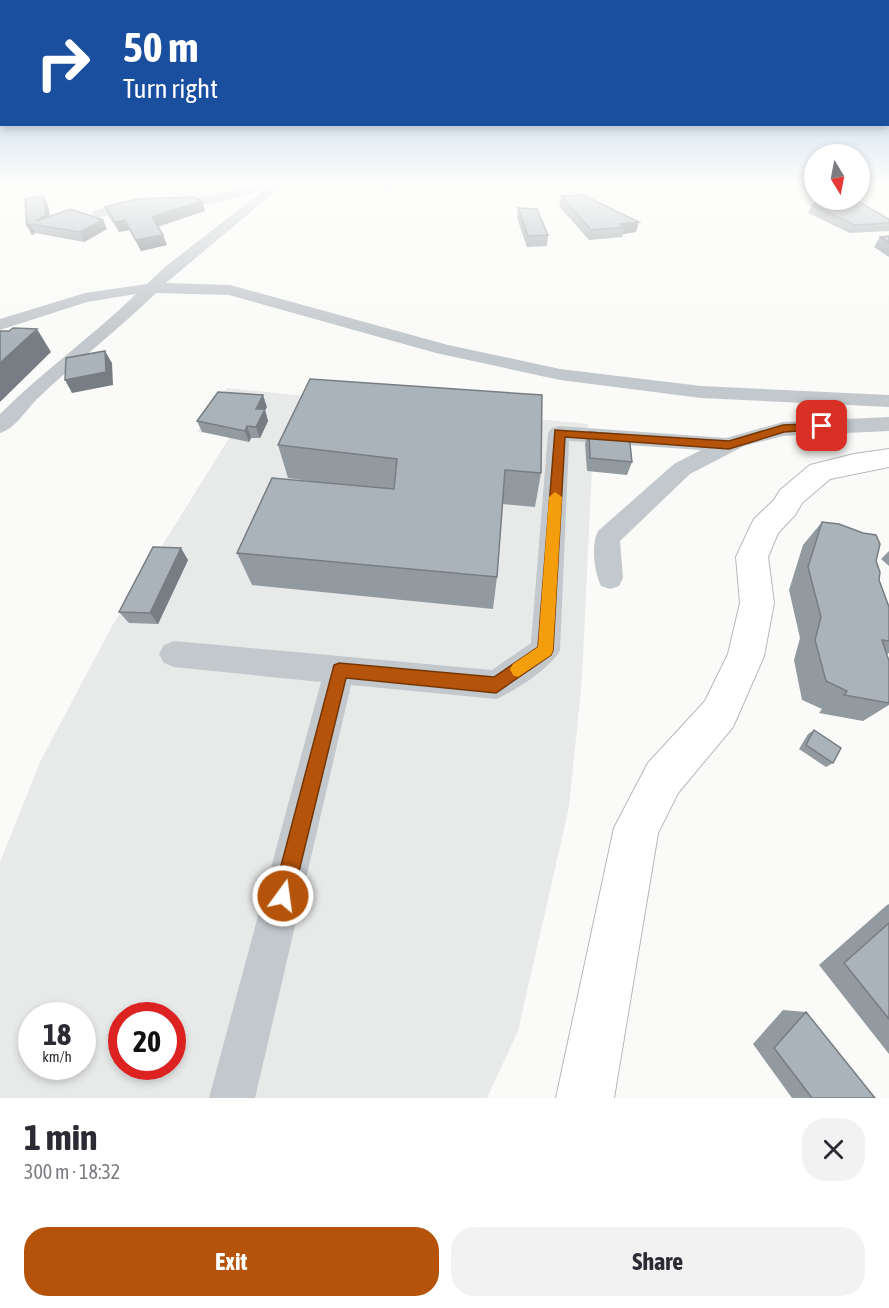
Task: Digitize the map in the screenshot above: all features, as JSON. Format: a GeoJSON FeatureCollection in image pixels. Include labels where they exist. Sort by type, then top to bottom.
{"type":"FeatureCollection","features":[{"type":"Feature","properties":{"kind":"main road"},"geometry":{"type":"LineString","coordinates":[[585,1098],[636,828],[663,778],[719,714],[746,656],[757,603],[752,557],[765,527],[785,507],[790,497],[820,472],[854,463],[889,458]]}},
{"type":"Feature","properties":{"kind":"street"},"geometry":{"type":"LineString","coordinates":[[0,426],[30,395],[94,342],[151,287],[215,235]]}},
{"type":"Feature","properties":{"kind":"street"},"geometry":{"type":"LineString","coordinates":[[0,325],[77,299],[110,291],[194,286],[230,290],[460,354],[575,377],[758,396],[889,401]]}},
{"type":"Feature","properties":{"kind":"street"},"geometry":{"type":"LineString","coordinates":[[610,578],[607,538],[682,469],[729,445],[783,429],[889,424]]}},
{"type":"Feature","properties":{"kind":"street"},"geometry":{"type":"LineString","coordinates":[[174,654],[496,685],[545,650],[559,433],[729,445]]}},
{"type":"Feature","properties":{"kind":"street"},"geometry":{"type":"LineString","coordinates":[[232,1098],[339,670]]}},
{"type":"Feature","properties":{"kind":"shaded area"},"geometry":{"type":"Polygon","coordinates":[[[227,388],[588,424],[592,467],[582,679],[569,807],[518,1031],[487,1098],[0,1098],[0,862],[41,760],[112,626],[231,435],[197,432],[227,388]]]}},
{"type":"Feature","properties":{"kind":"building"},"geometry":{"type":"Polygon","coordinates":[[[133,235],[162,235],[136,240],[133,235]]]}},
{"type":"Feature","properties":{"kind":"building"},"geometry":{"type":"Polygon","coordinates":[[[889,236],[889,243],[880,237],[889,236]]]}},
{"type":"Feature","properties":{"kind":"building"},"geometry":{"type":"Polygon","coordinates":[[[13,328],[37,329],[0,363],[0,331],[9,331],[13,328]]]}},
{"type":"Feature","properties":{"kind":"building"},"geometry":{"type":"Polygon","coordinates":[[[105,351],[106,372],[65,380],[66,358],[105,351]]]}},
{"type":"Feature","properties":{"kind":"building"},"geometry":{"type":"Polygon","coordinates":[[[310,379],[542,395],[541,473],[505,470],[497,577],[237,553],[272,478],[394,489],[397,459],[278,445],[310,379]]]}},
{"type":"Feature","properties":{"kind":"building"},"geometry":{"type":"Polygon","coordinates":[[[218,392],[263,395],[256,409],[265,409],[256,427],[247,426],[245,431],[197,421],[218,392]]]}},
{"type":"Feature","properties":{"kind":"building"},"geometry":{"type":"Polygon","coordinates":[[[589,432],[629,435],[632,462],[590,458],[589,432]]]}},
{"type":"Feature","properties":{"kind":"building"},"geometry":{"type":"Polygon","coordinates":[[[822,522],[839,524],[876,535],[880,544],[876,561],[880,572],[879,580],[889,607],[889,641],[882,640],[889,661],[889,703],[844,695],[847,691],[826,681],[815,640],[821,617],[808,567],[822,522]]]}},
{"type":"Feature","properties":{"kind":"building"},"geometry":{"type":"Polygon","coordinates":[[[153,547],[181,548],[150,613],[119,612],[153,547]]]}},
{"type":"Feature","properties":{"kind":"building"},"geometry":{"type":"Polygon","coordinates":[[[814,730],[841,748],[833,763],[806,745],[814,730]]]}},
{"type":"Feature","properties":{"kind":"building"},"geometry":{"type":"Polygon","coordinates":[[[889,923],[889,1019],[844,963],[889,923]]]}},
{"type":"Feature","properties":{"kind":"building"},"geometry":{"type":"Polygon","coordinates":[[[806,1012],[875,1098],[812,1098],[774,1048],[806,1012]]]}},
{"type":"Feature","properties":{"kind":"slow traffic"},"geometry":{"type":"LineString","coordinates":[[518,669],[545,650],[555,497]]}},
{"type":"Feature","properties":{"kind":"route"},"geometry":{"type":"LineString","coordinates":[[283,896],[339,670],[496,685],[545,650],[559,433],[729,445],[783,429],[822,426]]}}]}
